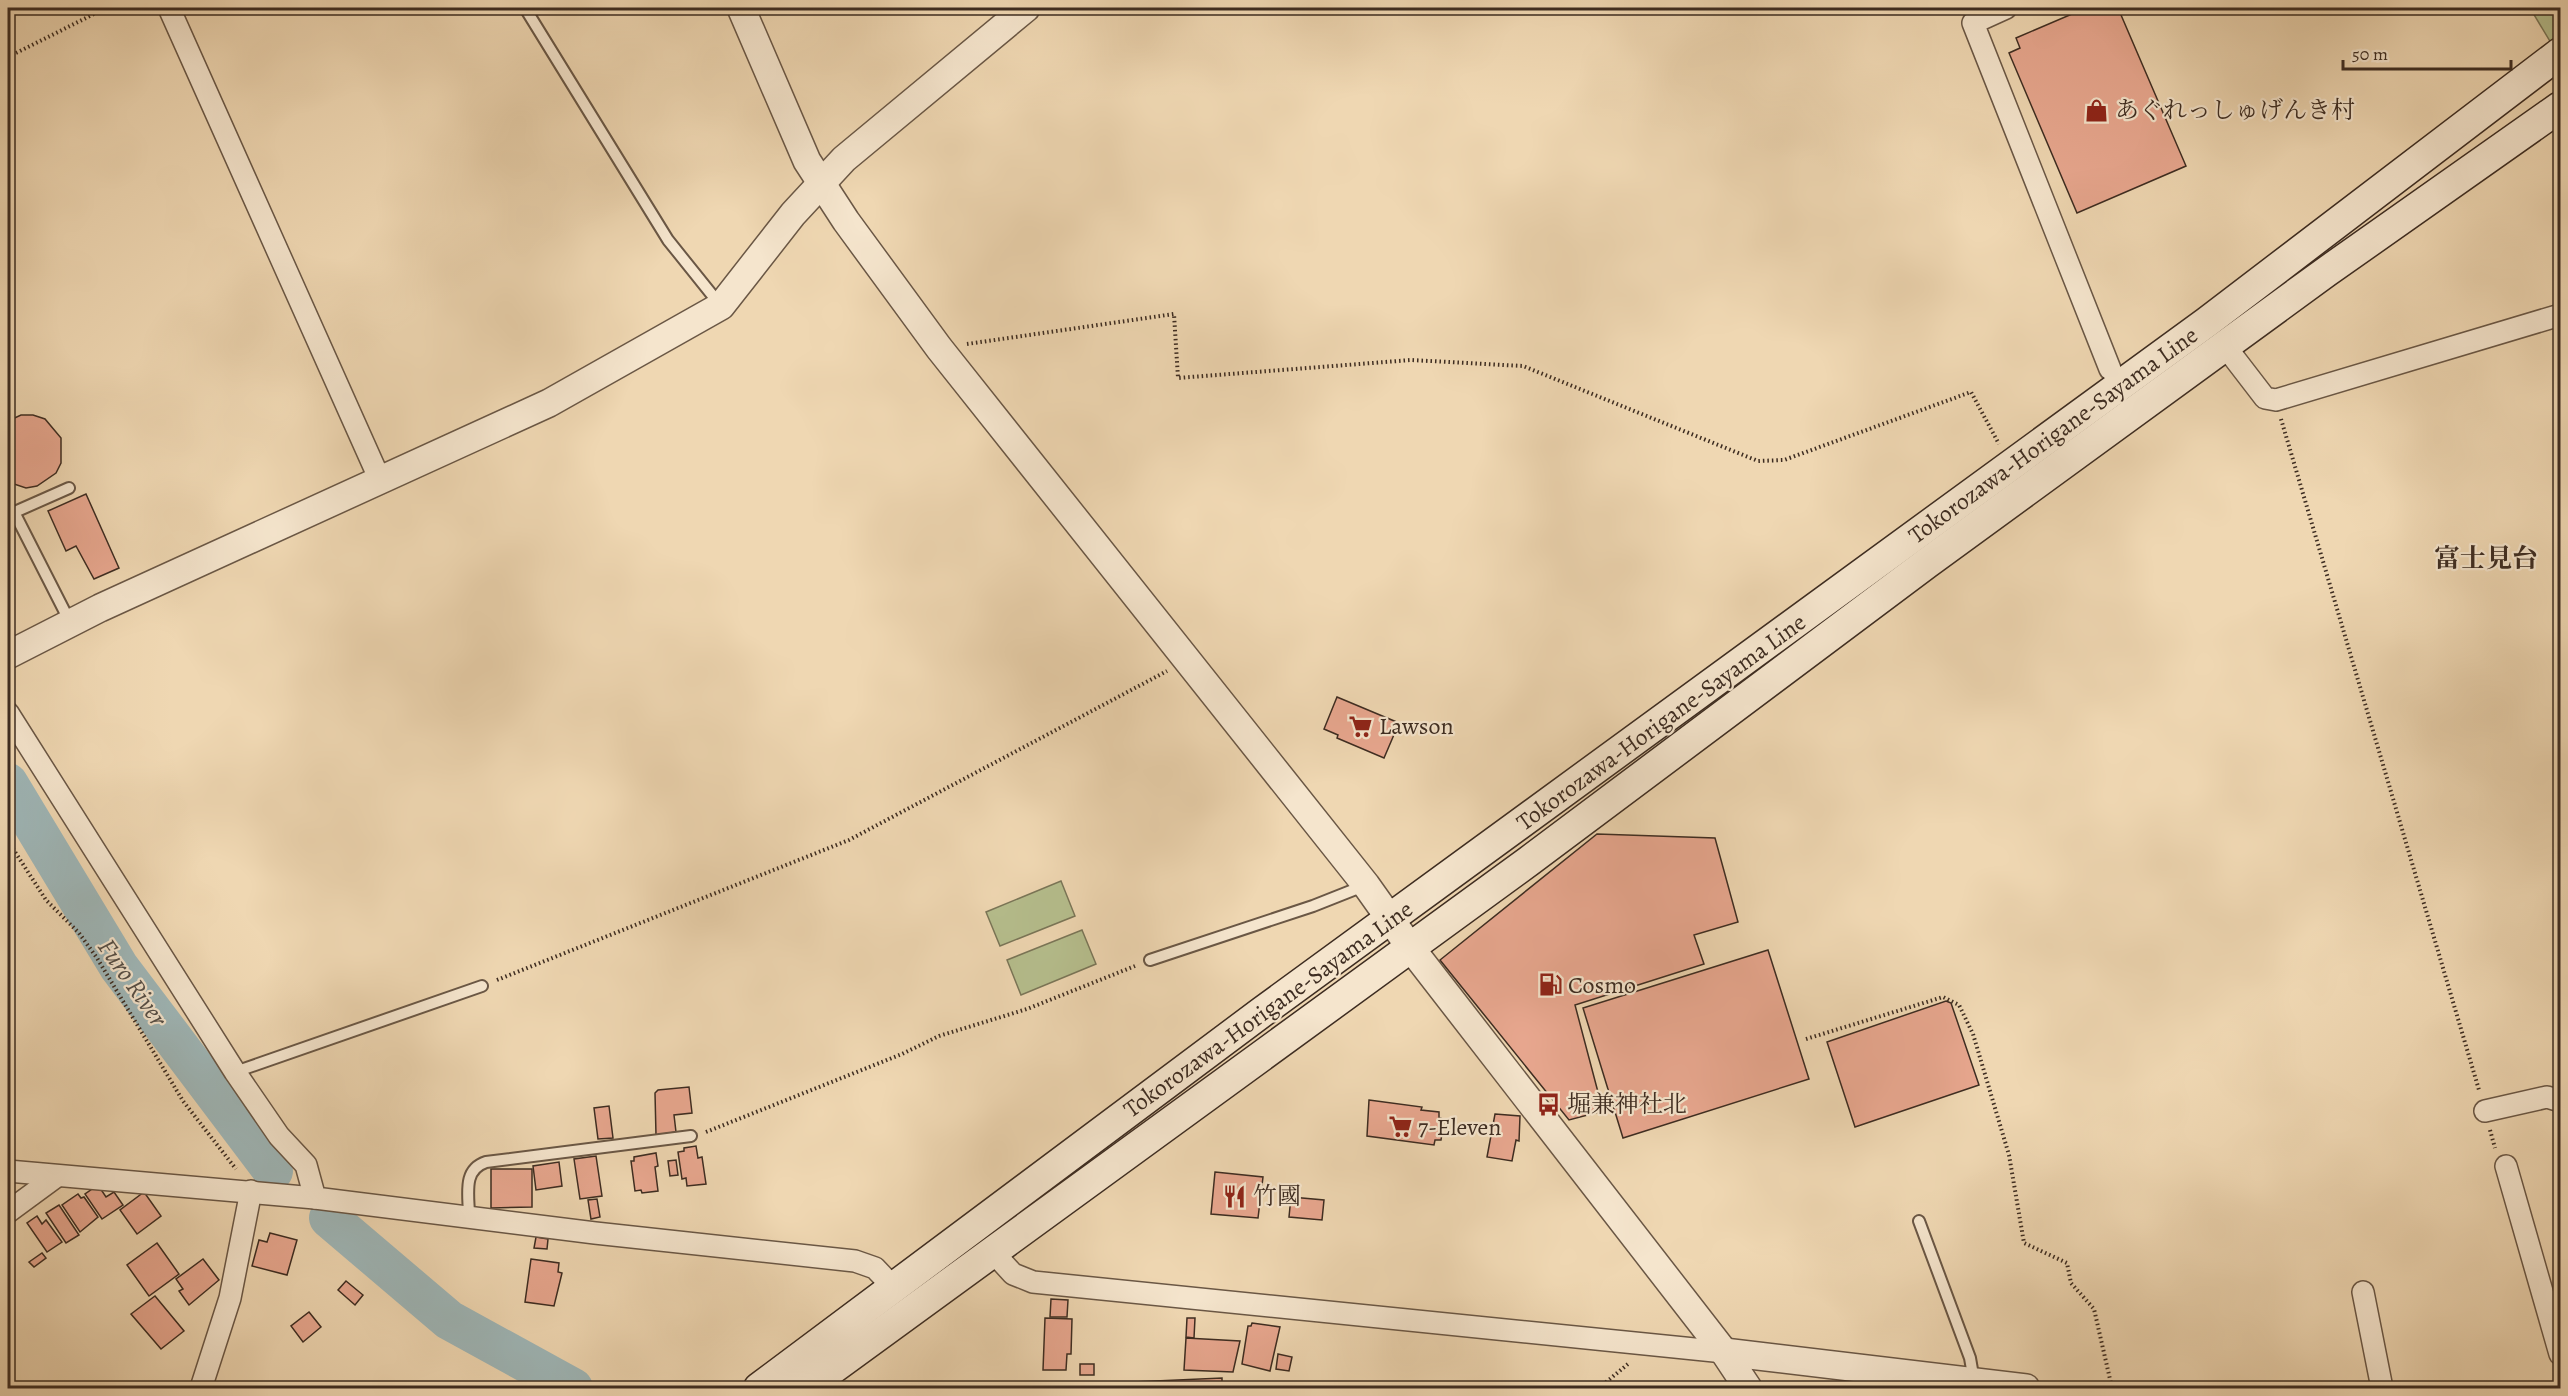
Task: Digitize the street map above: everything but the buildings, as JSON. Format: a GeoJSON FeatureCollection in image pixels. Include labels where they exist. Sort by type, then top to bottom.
{"type":"FeatureCollection","features":[{"type":"Feature","properties":{"kind":"main road","name":"Tokorozawa-Horigane-Sayama Line"},"geometry":{"type":"LineString","coordinates":[[759,1389],[1154,1092],[2224,309],[2560,53]]}},
{"type":"Feature","properties":{"kind":"main road","name":"Tokorozawa-Horigane-Sayama Line"},"geometry":{"type":"LineString","coordinates":[[806,1389],[1410,947],[1927,563],[2225,346],[2560,107]]}},
{"type":"Feature","properties":{"kind":"street"},"geometry":{"type":"LineString","coordinates":[[169,8],[380,480]]}},
{"type":"Feature","properties":{"kind":"street"},"geometry":{"type":"LineString","coordinates":[[741,8],[820,185],[939,348],[1186,662],[1366,885],[1410,947],[1724,1352],[1748,1389]]}},
{"type":"Feature","properties":{"kind":"street"},"geometry":{"type":"LineString","coordinates":[[8,655],[70,622],[549,403],[721,306],[793,214],[844,159],[1026,8]]}},
{"type":"Feature","properties":{"kind":"street"},"geometry":{"type":"LineString","coordinates":[[2006,8],[1973,23],[2110,369]]}},
{"type":"Feature","properties":{"kind":"street"},"geometry":{"type":"LineString","coordinates":[[2225,346],[2265,399],[2276,400],[2560,315]]}},
{"type":"Feature","properties":{"kind":"street"},"geometry":{"type":"LineString","coordinates":[[8,713],[235,1072],[279,1136],[306,1166],[315,1198]]}},
{"type":"Feature","properties":{"kind":"street"},"geometry":{"type":"LineString","coordinates":[[2485,1111],[2547,1097],[2560,1101]]}},
{"type":"Feature","properties":{"kind":"street"},"geometry":{"type":"LineString","coordinates":[[2506,1166],[2560,1354]]}},
{"type":"Feature","properties":{"kind":"street"},"geometry":{"type":"LineString","coordinates":[[8,1171],[250,1191],[596,1233],[855,1261],[875,1268],[894,1288]]}},
{"type":"Feature","properties":{"kind":"street"},"geometry":{"type":"LineString","coordinates":[[8,1212],[57,1176]]}},
{"type":"Feature","properties":{"kind":"street"},"geometry":{"type":"LineString","coordinates":[[201,1389],[230,1298],[250,1191]]}},
{"type":"Feature","properties":{"kind":"street"},"geometry":{"type":"LineString","coordinates":[[993,1252],[1013,1274],[1033,1282],[1724,1352],[2026,1389]]}},
{"type":"Feature","properties":{"kind":"street"},"geometry":{"type":"LineString","coordinates":[[2363,1292],[2382,1389]]}},
{"type":"Feature","properties":{"kind":"lane"},"geometry":{"type":"LineString","coordinates":[[525,8],[668,240],[721,306]]}},
{"type":"Feature","properties":{"kind":"lane"},"geometry":{"type":"LineString","coordinates":[[69,488],[10,514],[70,622]]}},
{"type":"Feature","properties":{"kind":"lane"},"geometry":{"type":"LineString","coordinates":[[1150,960],[1313,906],[1366,885]]}},
{"type":"Feature","properties":{"kind":"lane"},"geometry":{"type":"LineString","coordinates":[[235,1072],[482,986]]}},
{"type":"Feature","properties":{"kind":"lane"},"geometry":{"type":"LineString","coordinates":[[470,1216],[469,1175],[476,1165],[691,1136]]}},
{"type":"Feature","properties":{"kind":"lane"},"geometry":{"type":"LineString","coordinates":[[1918,1221],[1970,1358],[1974,1381]]}},
{"type":"Feature","properties":{"kind":"path"},"geometry":{"type":"LineString","coordinates":[[8,57],[106,8]]}},
{"type":"Feature","properties":{"kind":"path"},"geometry":{"type":"LineString","coordinates":[[939,348],[1174,314],[1178,378],[1411,360],[1523,366],[1758,461],[1784,460],[1971,392],[2011,467]]}},
{"type":"Feature","properties":{"kind":"path"},"geometry":{"type":"LineString","coordinates":[[2276,400],[2498,1160],[2506,1166]]}},
{"type":"Feature","properties":{"kind":"path"},"geometry":{"type":"LineString","coordinates":[[482,986],[849,840],[1186,662]]}},
{"type":"Feature","properties":{"kind":"path"},"geometry":{"type":"LineString","coordinates":[[8,841],[46,900],[79,933],[97,958],[183,1101],[240,1173],[250,1191]]}},
{"type":"Feature","properties":{"kind":"path"},"geometry":{"type":"LineString","coordinates":[[691,1136],[749,1116],[939,1036],[1027,1008],[1150,960]]}},
{"type":"Feature","properties":{"kind":"path"},"geometry":{"type":"LineString","coordinates":[[1806,1040],[1943,997],[1959,1005],[1973,1034],[2008,1155],[2024,1243],[2067,1263],[2071,1283],[2094,1309],[2112,1389]]}},
{"type":"Feature","properties":{"kind":"path"},"geometry":{"type":"LineString","coordinates":[[1599,1389],[1652,1345]]}},
{"type":"Feature","properties":{"kind":"green space"},"geometry":{"type":"Polygon","coordinates":[[[2530,8],[2560,8],[2560,58],[2530,8]]]}},
{"type":"Feature","properties":{"kind":"green space"},"geometry":{"type":"Polygon","coordinates":[[[1061,881],[1075,916],[1000,946],[986,912],[1061,881]]]}},
{"type":"Feature","properties":{"kind":"green space"},"geometry":{"type":"Polygon","coordinates":[[[1082,930],[1096,964],[1021,995],[1007,960],[1082,930]]]}},
{"type":"Feature","properties":{"kind":"waterway","name":"Furo River"},"geometry":{"type":"LineString","coordinates":[[8,783],[119,967],[273,1171]]}},
{"type":"Feature","properties":{"kind":"waterway","name":"Furo River"},"geometry":{"type":"LineString","coordinates":[[329,1218],[449,1320],[573,1388]]}},
{"type":"Feature","properties":{"kind":"place","name":"あぐれっしゅげんき村"},"geometry":{"type":"Point","coordinates":[2097,110]}},
{"type":"Feature","properties":{"kind":"place","name":"Lawson"},"geometry":{"type":"Point","coordinates":[1361,726]}},
{"type":"Feature","properties":{"kind":"place","name":"Cosmo"},"geometry":{"type":"Point","coordinates":[1550,985]}},
{"type":"Feature","properties":{"kind":"place","name":"堀兼神社北"},"geometry":{"type":"Point","coordinates":[1549,1104]}},
{"type":"Feature","properties":{"kind":"place","name":"7-Eleven"},"geometry":{"type":"Point","coordinates":[1400,1127]}},
{"type":"Feature","properties":{"kind":"place","name":"竹國"},"geometry":{"type":"Point","coordinates":[1235,1196]}},
{"type":"Feature","properties":{"kind":"district","name":"富士見台"},"geometry":{"type":"Point","coordinates":[2486,558]}}]}
